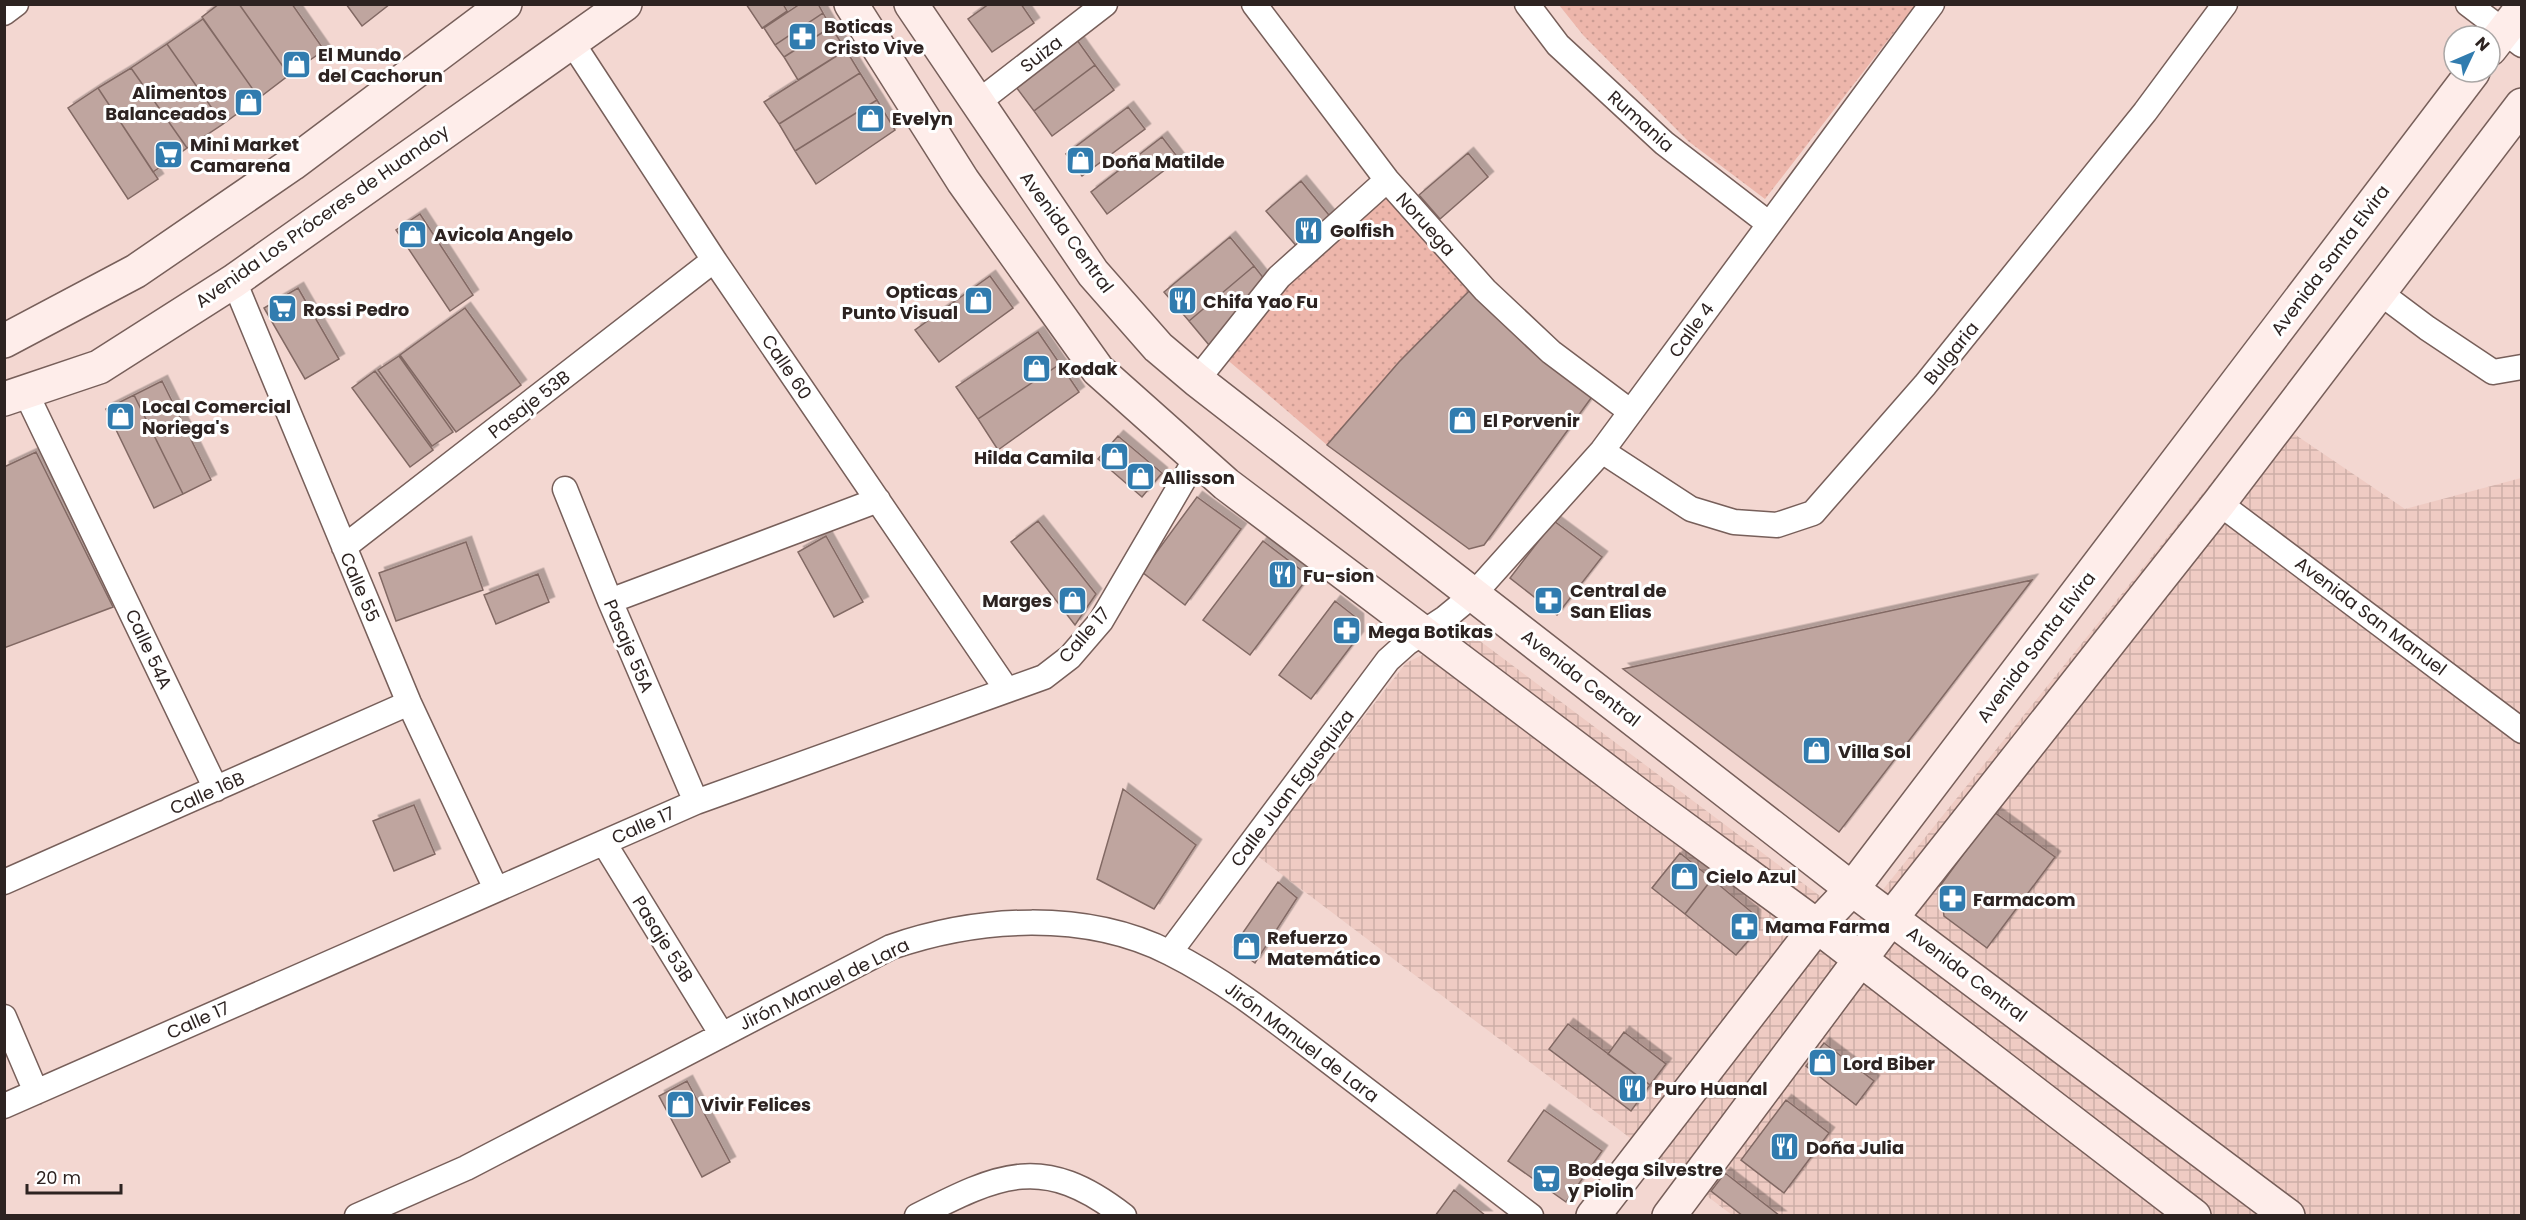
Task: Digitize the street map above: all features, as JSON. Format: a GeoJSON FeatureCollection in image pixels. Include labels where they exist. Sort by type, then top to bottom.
{"type":"FeatureCollection","features":[{"type":"Feature","properties":{"kind":"main road"},"geometry":{"type":"LineString","coordinates":[[4,341],[136,271],[292,164],[505,4]]}},
{"type":"Feature","properties":{"kind":"main road","name":"Avenida Los Próceres de Huandoy"},"geometry":{"type":"LineString","coordinates":[[15,395],[99,367],[234,281],[571,40],[625,4]]}},
{"type":"Feature","properties":{"kind":"main road"},"geometry":{"type":"LineString","coordinates":[[850,4],[963,181],[1098,370],[1226,484],[1641,798],[1817,926],[2194,1215]]}},
{"type":"Feature","properties":{"kind":"main road","name":"Avenida Central"},"geometry":{"type":"LineString","coordinates":[[911,4],[1093,273],[1158,347],[1197,380],[1852,889],[2288,1215]]}},
{"type":"Feature","properties":{"kind":"main road","name":"Avenida Santa Elvira"},"geometry":{"type":"LineString","coordinates":[[1593,1215],[1817,926],[1852,889],[2464,84]]}},
{"type":"Feature","properties":{"kind":"main road"},"geometry":{"type":"LineString","coordinates":[[1669,1215],[1892,917],[2219,503],[2522,105]]}},
{"type":"Feature","properties":{"kind":"street"},"geometry":{"type":"LineString","coordinates":[[4,13],[16,4]]}},
{"type":"Feature","properties":{"kind":"street","name":"Suiza"},"geometry":{"type":"LineString","coordinates":[[977,103],[1105,4]]}},
{"type":"Feature","properties":{"kind":"street","name":"Noruega"},"geometry":{"type":"LineString","coordinates":[[1254,4],[1387,180],[1485,290],[1551,352],[1631,412]]}},
{"type":"Feature","properties":{"kind":"street","name":"Rumania"},"geometry":{"type":"LineString","coordinates":[[1527,4],[1558,45],[1664,143],[1768,223]]}},
{"type":"Feature","properties":{"kind":"street","name":"Calle 4"},"geometry":{"type":"LineString","coordinates":[[1424,632],[1473,595],[1602,451],[1768,223],[1932,4]]}},
{"type":"Feature","properties":{"kind":"street","name":"Bulgaria"},"geometry":{"type":"LineString","coordinates":[[1602,451],[1691,509],[1734,522],[1777,525],[1813,513],[1940,367],[2145,112],[2225,4]]}},
{"type":"Feature","properties":{"kind":"street"},"geometry":{"type":"LineString","coordinates":[[2468,4],[2509,33]]}},
{"type":"Feature","properties":{"kind":"street","name":"Calle 60"},"geometry":{"type":"LineString","coordinates":[[571,40],[714,260],[1007,690]]}},
{"type":"Feature","properties":{"kind":"street"},"geometry":{"type":"LineString","coordinates":[[1197,380],[1279,277],[1387,180]]}},
{"type":"Feature","properties":{"kind":"street","name":"Pasaje 53B"},"geometry":{"type":"LineString","coordinates":[[344,547],[714,260]]}},
{"type":"Feature","properties":{"kind":"street","name":"Calle 55"},"geometry":{"type":"LineString","coordinates":[[234,281],[409,703],[496,889]]}},
{"type":"Feature","properties":{"kind":"street"},"geometry":{"type":"LineString","coordinates":[[2379,292],[2427,328],[2493,372],[2522,367]]}},
{"type":"Feature","properties":{"kind":"street","name":"Calle 54A"},"geometry":{"type":"LineString","coordinates":[[15,395],[82,509],[216,789]]}},
{"type":"Feature","properties":{"kind":"street","name":"Calle 17"},"geometry":{"type":"LineString","coordinates":[[4,1106],[696,802],[1044,678],[1071,657],[1101,621],[1197,457]]}},
{"type":"Feature","properties":{"kind":"street","name":"Pasaje 55A"},"geometry":{"type":"LineString","coordinates":[[565,489],[696,802]]}},
{"type":"Feature","properties":{"kind":"street"},"geometry":{"type":"LineString","coordinates":[[610,601],[878,500]]}},
{"type":"Feature","properties":{"kind":"street","name":"Avenida San Manuel"},"geometry":{"type":"LineString","coordinates":[[2219,503],[2522,730]]}},
{"type":"Feature","properties":{"kind":"street","name":"Calle Juan Egusquiza"},"geometry":{"type":"LineString","coordinates":[[1170,952],[1388,660],[1424,632]]}},
{"type":"Feature","properties":{"kind":"street","name":"Calle 16B"},"geometry":{"type":"LineString","coordinates":[[4,882],[409,703]]}},
{"type":"Feature","properties":{"kind":"street","name":"Pasaje 53B"},"geometry":{"type":"LineString","coordinates":[[604,843],[722,1035]]}},
{"type":"Feature","properties":{"kind":"street","name":"Jirón Manuel de Lara"},"geometry":{"type":"LineString","coordinates":[[357,1215],[466,1168],[891,948],[949,931],[1005,924],[1056,924],[1122,935],[1170,952],[1215,978],[1263,1011],[1530,1215]]}},
{"type":"Feature","properties":{"kind":"street"},"geometry":{"type":"LineString","coordinates":[[4,1017],[36,1092]]}},
{"type":"Feature","properties":{"kind":"street"},"geometry":{"type":"LineString","coordinates":[[917,1215],[989,1182],[1010,1176],[1033,1175],[1061,1179],[1084,1189],[1124,1215]]}},
{"type":"Feature","properties":{"kind":"shaded area"},"geometry":{"type":"Polygon","coordinates":[[[1559,5],[1915,5],[1765,199],[1688,141],[1583,35],[1559,5]]]}},
{"type":"Feature","properties":{"kind":"shaded area"},"geometry":{"type":"Polygon","coordinates":[[[1387,191],[1476,284],[1399,362],[1327,445],[1224,357],[1306,266],[1387,191]]]}},
{"type":"Feature","properties":{"kind":"shaded area"},"geometry":{"type":"Polygon","coordinates":[[[2266,415],[2405,509],[2521,478],[2521,1215],[1732,1215],[1256,855],[1406,663],[1468,632],[1856,923],[2266,415]]]}},
{"type":"Feature","properties":{"kind":"building"},"geometry":{"type":"Polygon","coordinates":[[[219,4],[239,4],[289,75],[259,98],[202,17],[219,4]]]}},
{"type":"Feature","properties":{"kind":"building"},"geometry":{"type":"Polygon","coordinates":[[[239,4],[292,4],[324,50],[289,75],[239,4]]]}},
{"type":"Feature","properties":{"kind":"building"},"geometry":{"type":"Polygon","coordinates":[[[346,4],[390,4],[362,26],[346,4]]]}},
{"type":"Feature","properties":{"kind":"building"},"geometry":{"type":"Polygon","coordinates":[[[746,4],[783,4],[787,11],[762,28],[746,4]]]}},
{"type":"Feature","properties":{"kind":"building"},"geometry":{"type":"Polygon","coordinates":[[[800,4],[818,4],[823,13],[775,45],[764,28],[800,4]]]}},
{"type":"Feature","properties":{"kind":"building"},"geometry":{"type":"Polygon","coordinates":[[[989,4],[1021,4],[1034,23],[992,52],[968,19],[989,4]]]}},
{"type":"Feature","properties":{"kind":"building","name":"Boticas Cristo Vive"},"geometry":{"type":"Polygon","coordinates":[[[823,13],[831,27],[784,57],[775,45],[823,13]]]}},
{"type":"Feature","properties":{"kind":"building"},"geometry":{"type":"Polygon","coordinates":[[[203,19],[259,98],[223,124],[167,44],[203,19]]]}},
{"type":"Feature","properties":{"kind":"building"},"geometry":{"type":"Polygon","coordinates":[[[831,27],[846,50],[798,80],[784,57],[831,27]]]}},
{"type":"Feature","properties":{"kind":"building"},"geometry":{"type":"Polygon","coordinates":[[[1077,40],[1095,65],[1034,111],[1016,87],[1077,40]]]}},
{"type":"Feature","properties":{"kind":"building"},"geometry":{"type":"Polygon","coordinates":[[[167,44],[223,124],[187,148],[131,68],[167,44]]]}},
{"type":"Feature","properties":{"kind":"building"},"geometry":{"type":"Polygon","coordinates":[[[846,50],[860,73],[779,124],[764,102],[846,50]]]}},
{"type":"Feature","properties":{"kind":"building"},"geometry":{"type":"Polygon","coordinates":[[[1095,65],[1114,90],[1052,136],[1034,111],[1095,65]]]}},
{"type":"Feature","properties":{"kind":"building"},"geometry":{"type":"Polygon","coordinates":[[[131,68],[187,148],[153,172],[98,88],[131,68]]]}},
{"type":"Feature","properties":{"kind":"building"},"geometry":{"type":"Polygon","coordinates":[[[860,73],[877,100],[795,151],[779,124],[860,73]]]}},
{"type":"Feature","properties":{"kind":"building"},"geometry":{"type":"Polygon","coordinates":[[[98,88],[158,179],[128,199],[68,108],[98,88]]]}},
{"type":"Feature","properties":{"kind":"building"},"geometry":{"type":"Polygon","coordinates":[[[877,100],[895,130],[816,184],[795,151],[877,100]]]}},
{"type":"Feature","properties":{"kind":"building"},"geometry":{"type":"Polygon","coordinates":[[[1128,107],[1145,129],[1082,176],[1066,154],[1128,107]]]}},
{"type":"Feature","properties":{"kind":"building"},"geometry":{"type":"Polygon","coordinates":[[[1162,137],[1179,159],[1107,214],[1091,192],[1162,137]]]}},
{"type":"Feature","properties":{"kind":"building"},"geometry":{"type":"Polygon","coordinates":[[[1468,153],[1488,177],[1440,219],[1419,195],[1468,153]]]}},
{"type":"Feature","properties":{"kind":"building"},"geometry":{"type":"Polygon","coordinates":[[[1301,181],[1333,220],[1299,249],[1266,211],[1301,181]]]}},
{"type":"Feature","properties":{"kind":"building"},"geometry":{"type":"Polygon","coordinates":[[[420,214],[473,295],[450,311],[396,230],[420,214]]]}},
{"type":"Feature","properties":{"kind":"building"},"geometry":{"type":"Polygon","coordinates":[[[1230,237],[1254,266],[1189,321],[1164,292],[1230,237]]]}},
{"type":"Feature","properties":{"kind":"building"},"geometry":{"type":"Polygon","coordinates":[[[1254,266],[1265,280],[1214,351],[1189,321],[1254,266]]]}},
{"type":"Feature","properties":{"kind":"building"},"geometry":{"type":"Polygon","coordinates":[[[990,276],[1013,308],[939,362],[915,330],[990,276]]]}},
{"type":"Feature","properties":{"kind":"building","name":"El Porvenir"},"geometry":{"type":"Polygon","coordinates":[[[1476,284],[1594,394],[1484,545],[1469,549],[1327,445],[1399,362],[1476,284]]]}},
{"type":"Feature","properties":{"kind":"building"},"geometry":{"type":"Polygon","coordinates":[[[298,288],[339,359],[305,379],[264,308],[298,288]]]}},
{"type":"Feature","properties":{"kind":"building"},"geometry":{"type":"Polygon","coordinates":[[[465,308],[521,385],[456,432],[400,355],[465,308]]]}},
{"type":"Feature","properties":{"kind":"building"},"geometry":{"type":"Polygon","coordinates":[[[1038,332],[1060,364],[978,419],[956,387],[1038,332]]]}},
{"type":"Feature","properties":{"kind":"building"},"geometry":{"type":"Polygon","coordinates":[[[399,356],[453,432],[432,446],[378,370],[399,356]]]}},
{"type":"Feature","properties":{"kind":"building"},"geometry":{"type":"Polygon","coordinates":[[[1060,364],[1079,392],[998,450],[978,419],[1060,364]]]}},
{"type":"Feature","properties":{"kind":"building"},"geometry":{"type":"Polygon","coordinates":[[[375,371],[433,450],[410,467],[352,388],[375,371]]]}},
{"type":"Feature","properties":{"kind":"building"},"geometry":{"type":"Polygon","coordinates":[[[162,381],[211,480],[183,494],[134,395],[162,381]]]}},
{"type":"Feature","properties":{"kind":"building"},"geometry":{"type":"Polygon","coordinates":[[[134,395],[183,494],[154,508],[106,409],[134,395]]]}},
{"type":"Feature","properties":{"kind":"building"},"geometry":{"type":"Polygon","coordinates":[[[1118,436],[1162,473],[1142,497],[1098,459],[1118,436]]]}},
{"type":"Feature","properties":{"kind":"building"},"geometry":{"type":"Polygon","coordinates":[[[36,452],[113,607],[4,648],[4,467],[36,452]]]}},
{"type":"Feature","properties":{"kind":"building"},"geometry":{"type":"Polygon","coordinates":[[[1197,497],[1241,529],[1185,605],[1142,572],[1197,497]]]}},
{"type":"Feature","properties":{"kind":"building"},"geometry":{"type":"Polygon","coordinates":[[[1038,521],[1096,594],[1075,625],[1011,542],[1038,521]]]}},
{"type":"Feature","properties":{"kind":"building"},"geometry":{"type":"Polygon","coordinates":[[[1554,521],[1602,557],[1557,615],[1510,578],[1554,521]]]}},
{"type":"Feature","properties":{"kind":"building"},"geometry":{"type":"Polygon","coordinates":[[[826,536],[863,602],[834,617],[798,552],[826,536]]]}},
{"type":"Feature","properties":{"kind":"building"},"geometry":{"type":"Polygon","coordinates":[[[1263,541],[1309,576],[1250,655],[1203,620],[1263,541]]]}},
{"type":"Feature","properties":{"kind":"building"},"geometry":{"type":"Polygon","coordinates":[[[466,542],[483,590],[396,621],[379,573],[466,542]]]}},
{"type":"Feature","properties":{"kind":"building"},"geometry":{"type":"Polygon","coordinates":[[[538,574],[549,602],[496,624],[484,595],[538,574]]]}},
{"type":"Feature","properties":{"kind":"building","name":"Villa Sol"},"geometry":{"type":"Polygon","coordinates":[[[2032,580],[1839,832],[1623,669],[2032,580]]]}},
{"type":"Feature","properties":{"kind":"building"},"geometry":{"type":"Polygon","coordinates":[[[1335,601],[1358,619],[1358,637],[1311,699],[1279,675],[1335,601]]]}},
{"type":"Feature","properties":{"kind":"building"},"geometry":{"type":"Polygon","coordinates":[[[1123,789],[1196,845],[1154,909],[1097,879],[1123,789]]]}},
{"type":"Feature","properties":{"kind":"building"},"geometry":{"type":"Polygon","coordinates":[[[414,805],[435,854],[394,871],[373,821],[414,805]]]}},
{"type":"Feature","properties":{"kind":"building"},"geometry":{"type":"Polygon","coordinates":[[[1994,812],[2055,857],[1987,948],[1944,916],[1940,886],[1994,812]]]}},
{"type":"Feature","properties":{"kind":"building"},"geometry":{"type":"Polygon","coordinates":[[[1680,853],[1712,879],[1685,914],[1652,888],[1680,853]]]}},
{"type":"Feature","properties":{"kind":"building"},"geometry":{"type":"Polygon","coordinates":[[[1712,879],[1755,915],[1754,934],[1736,955],[1685,914],[1712,879]]]}},
{"type":"Feature","properties":{"kind":"building"},"geometry":{"type":"Polygon","coordinates":[[[1278,882],[1297,898],[1255,963],[1233,947],[1278,882]]]}},
{"type":"Feature","properties":{"kind":"building"},"geometry":{"type":"Polygon","coordinates":[[[1568,1024],[1650,1085],[1631,1111],[1549,1049],[1568,1024]]]}},
{"type":"Feature","properties":{"kind":"building"},"geometry":{"type":"Polygon","coordinates":[[[1624,1032],[1666,1064],[1650,1085],[1608,1054],[1624,1032]]]}},
{"type":"Feature","properties":{"kind":"building"},"geometry":{"type":"Polygon","coordinates":[[[1824,1043],[1874,1081],[1856,1105],[1806,1066],[1824,1043]]]}},
{"type":"Feature","properties":{"kind":"building"},"geometry":{"type":"Polygon","coordinates":[[[687,1081],[730,1162],[702,1177],[659,1096],[687,1081]]]}},
{"type":"Feature","properties":{"kind":"building","name":"Doña Julia"},"geometry":{"type":"Polygon","coordinates":[[[1786,1100],[1829,1133],[1784,1193],[1741,1160],[1786,1100]]]}},
{"type":"Feature","properties":{"kind":"building"},"geometry":{"type":"Polygon","coordinates":[[[1544,1110],[1602,1151],[1566,1202],[1508,1161],[1544,1110]]]}},
{"type":"Feature","properties":{"kind":"building"},"geometry":{"type":"Polygon","coordinates":[[[1725,1173],[1780,1216],[1743,1216],[1711,1191],[1725,1173]]]}},
{"type":"Feature","properties":{"kind":"building"},"geometry":{"type":"Polygon","coordinates":[[[1454,1190],[1486,1216],[1435,1216],[1454,1190]]]}},
{"type":"Feature","properties":{"kind":"place","name":"Boticas Cristo Vive"},"geometry":{"type":"Point","coordinates":[803,36]}},
{"type":"Feature","properties":{"kind":"place","name":"El Mundo del Cachorun"},"geometry":{"type":"Point","coordinates":[297,64]}},
{"type":"Feature","properties":{"kind":"place","name":"Alimentos Balanceados"},"geometry":{"type":"Point","coordinates":[248,102]}},
{"type":"Feature","properties":{"kind":"place","name":"Evelyn"},"geometry":{"type":"Point","coordinates":[871,118]}},
{"type":"Feature","properties":{"kind":"place","name":"Mini Market Camarena"},"geometry":{"type":"Point","coordinates":[169,154]}},
{"type":"Feature","properties":{"kind":"place","name":"Doña Matilde"},"geometry":{"type":"Point","coordinates":[1081,161]}},
{"type":"Feature","properties":{"kind":"place","name":"Golfish"},"geometry":{"type":"Point","coordinates":[1309,230]}},
{"type":"Feature","properties":{"kind":"place","name":"Avicola Angelo"},"geometry":{"type":"Point","coordinates":[413,234]}},
{"type":"Feature","properties":{"kind":"place","name":"Opticas Punto Visual"},"geometry":{"type":"Point","coordinates":[979,301]}},
{"type":"Feature","properties":{"kind":"place","name":"Chifa Yao Fu"},"geometry":{"type":"Point","coordinates":[1182,301]}},
{"type":"Feature","properties":{"kind":"place","name":"Rossi Pedro"},"geometry":{"type":"Point","coordinates":[282,309]}},
{"type":"Feature","properties":{"kind":"place","name":"Kodak"},"geometry":{"type":"Point","coordinates":[1037,368]}},
{"type":"Feature","properties":{"kind":"place","name":"Local Comercial Noriega's"},"geometry":{"type":"Point","coordinates":[121,416]}},
{"type":"Feature","properties":{"kind":"place","name":"El Porvenir"},"geometry":{"type":"Point","coordinates":[1462,420]}},
{"type":"Feature","properties":{"kind":"place","name":"Hilda Camila"},"geometry":{"type":"Point","coordinates":[1115,457]}},
{"type":"Feature","properties":{"kind":"place","name":"Allisson"},"geometry":{"type":"Point","coordinates":[1141,477]}},
{"type":"Feature","properties":{"kind":"place","name":"Fu-sion"},"geometry":{"type":"Point","coordinates":[1282,575]}},
{"type":"Feature","properties":{"kind":"place","name":"Marges"},"geometry":{"type":"Point","coordinates":[1073,600]}},
{"type":"Feature","properties":{"kind":"place","name":"Central de San Elias"},"geometry":{"type":"Point","coordinates":[1549,600]}},
{"type":"Feature","properties":{"kind":"place","name":"Mega Botikas"},"geometry":{"type":"Point","coordinates":[1347,631]}},
{"type":"Feature","properties":{"kind":"place","name":"Villa Sol"},"geometry":{"type":"Point","coordinates":[1817,751]}},
{"type":"Feature","properties":{"kind":"place","name":"Cielo Azul"},"geometry":{"type":"Point","coordinates":[1685,876]}},
{"type":"Feature","properties":{"kind":"place","name":"Farmacom"},"geometry":{"type":"Point","coordinates":[1952,899]}},
{"type":"Feature","properties":{"kind":"place","name":"Mama Farma"},"geometry":{"type":"Point","coordinates":[1744,926]}},
{"type":"Feature","properties":{"kind":"place","name":"Refuerzo Matemático"},"geometry":{"type":"Point","coordinates":[1246,947]}},
{"type":"Feature","properties":{"kind":"place","name":"Lord Biber"},"geometry":{"type":"Point","coordinates":[1822,1063]}},
{"type":"Feature","properties":{"kind":"place","name":"Puro Huanal"},"geometry":{"type":"Point","coordinates":[1633,1088]}},
{"type":"Feature","properties":{"kind":"place","name":"Vivir Felices"},"geometry":{"type":"Point","coordinates":[680,1104]}},
{"type":"Feature","properties":{"kind":"place","name":"Doña Julia"},"geometry":{"type":"Point","coordinates":[1785,1147]}},
{"type":"Feature","properties":{"kind":"place","name":"Bodega Silvestre y Piolin"},"geometry":{"type":"Point","coordinates":[1547,1179]}}]}
